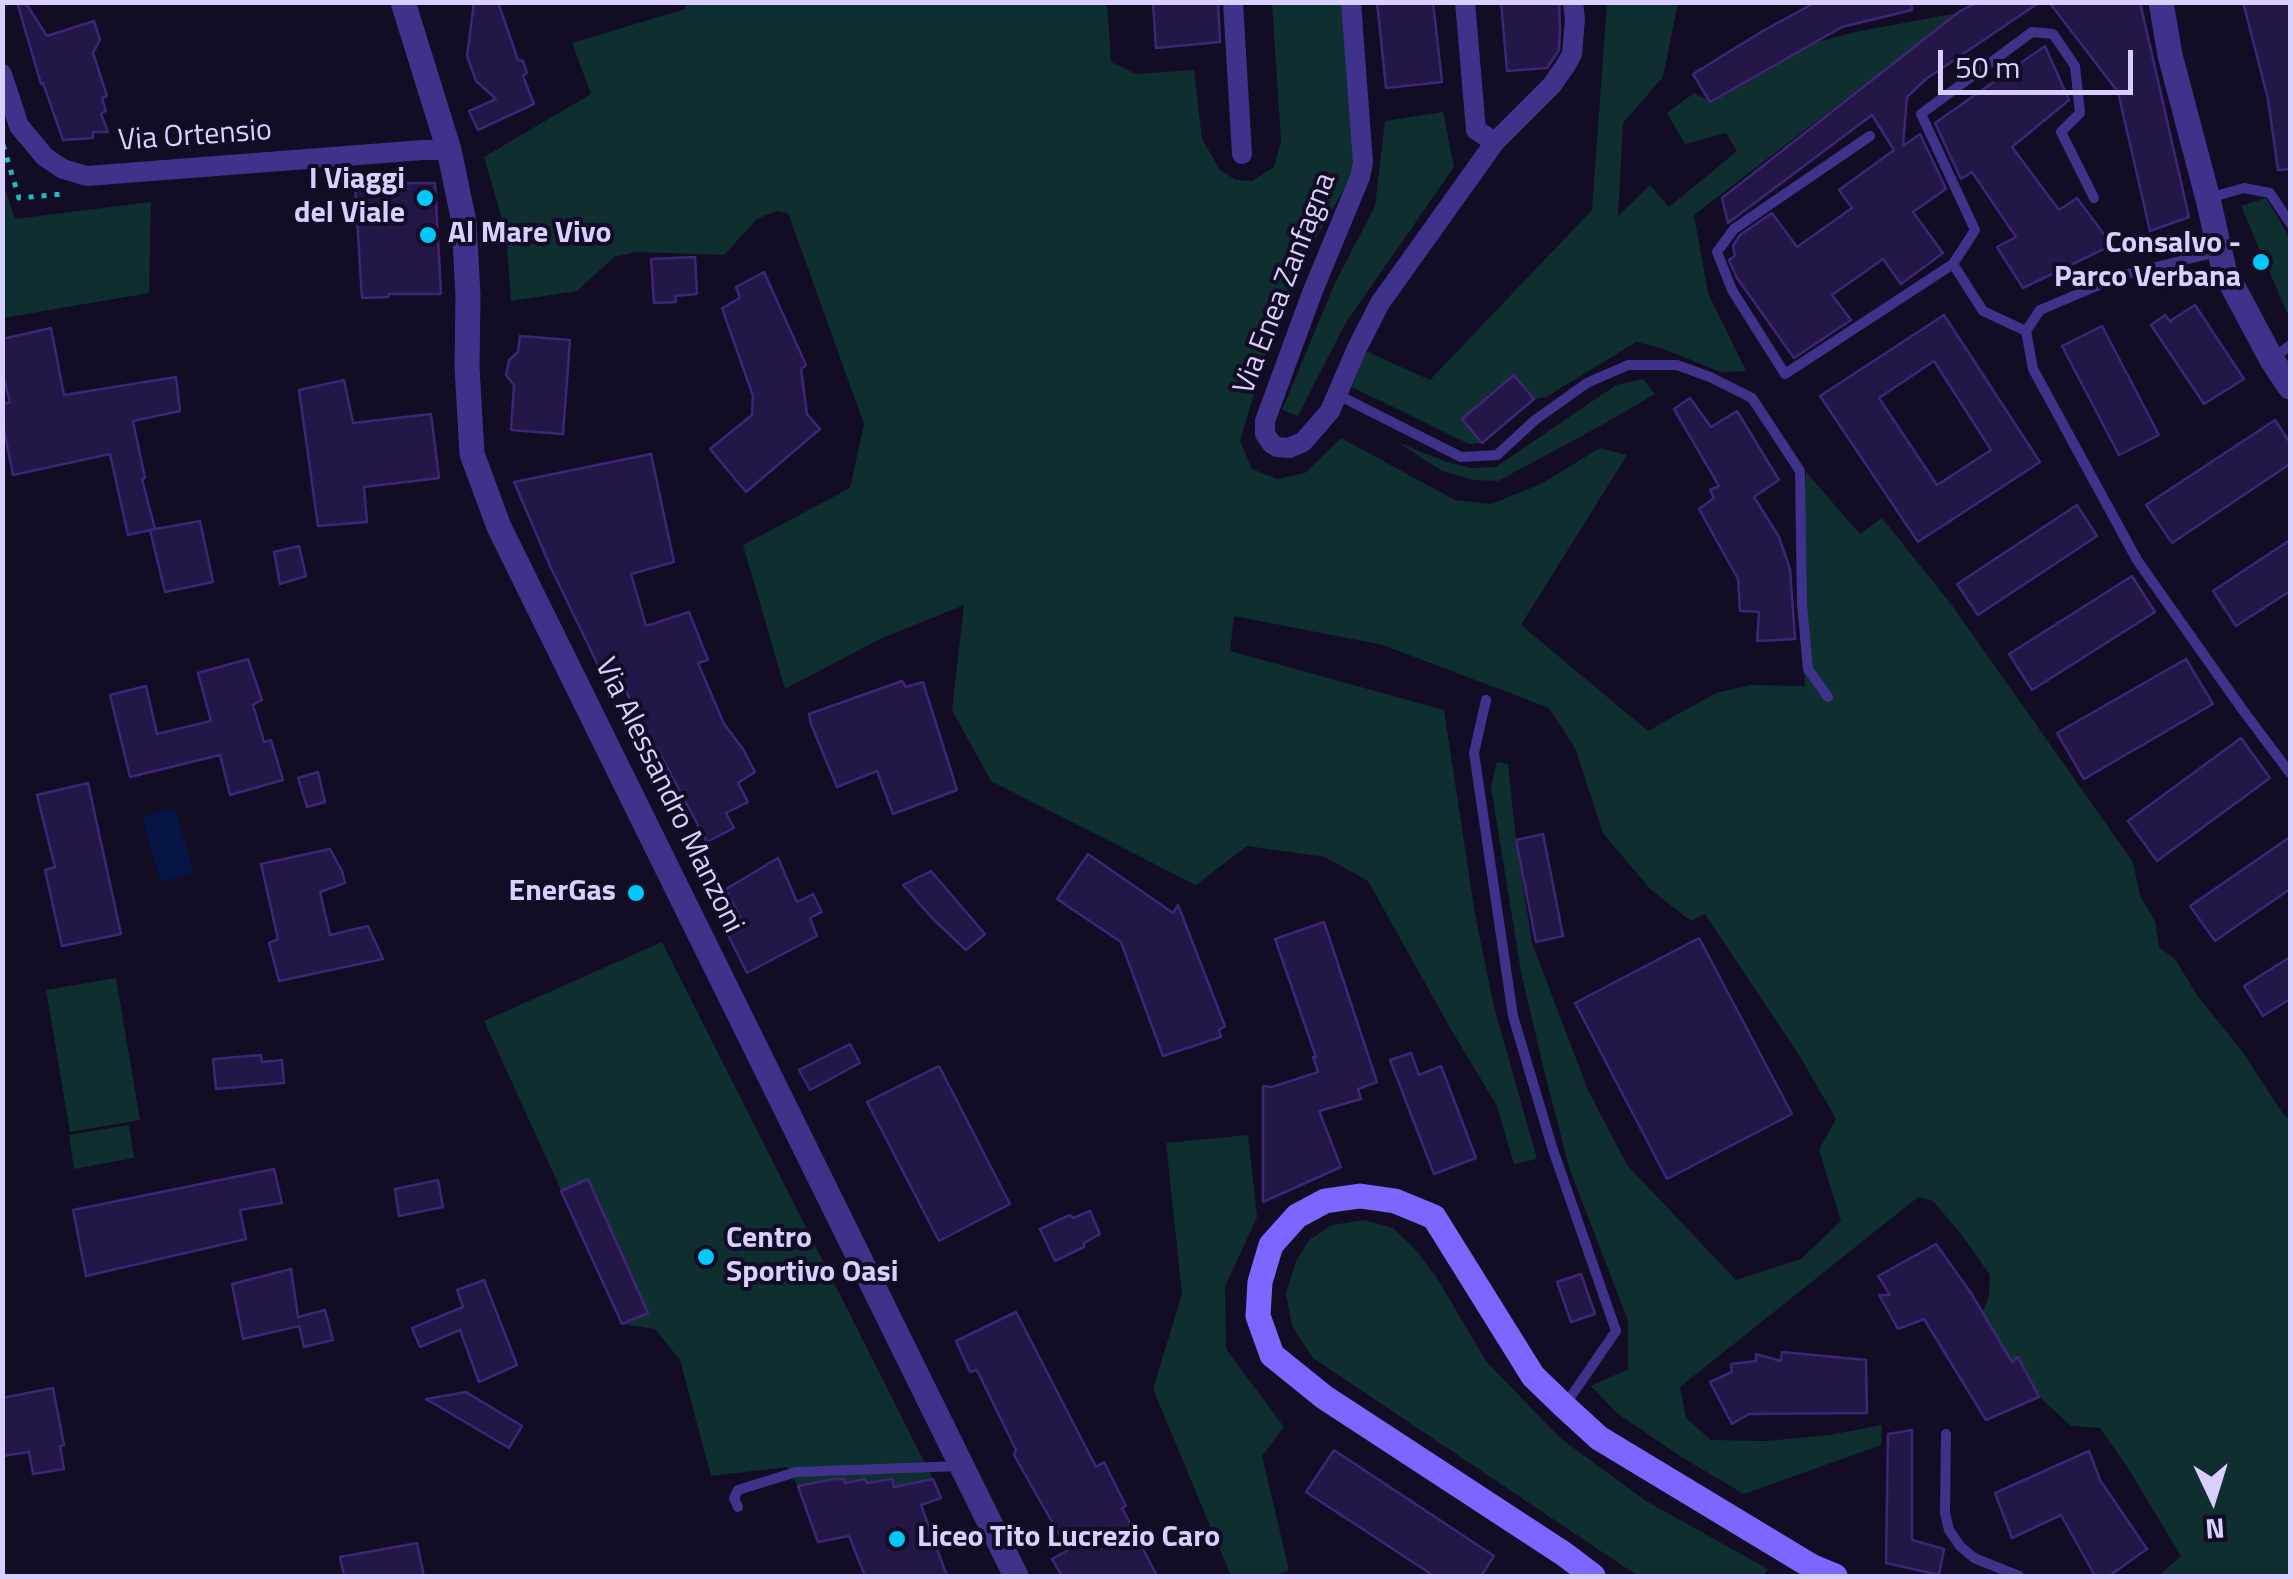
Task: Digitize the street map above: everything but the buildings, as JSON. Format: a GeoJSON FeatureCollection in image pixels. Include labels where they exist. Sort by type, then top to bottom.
{"type":"FeatureCollection","features":[{"type":"Feature","properties":{"kind":"main road"},"geometry":{"type":"LineString","coordinates":[[1593,1576],[1324,1398],[1272,1355],[1258,1316],[1260,1282],[1272,1245],[1297,1216],[1325,1201],[1360,1196],[1395,1201],[1434,1217],[1532,1376],[1564,1406],[1600,1438],[1811,1566],[1835,1576]]}},
{"type":"Feature","properties":{"kind":"street","name":"Via Alessandro Manzoni"},"geometry":{"type":"LineString","coordinates":[[402,2],[448,150],[464,222],[472,454],[499,527],[1016,1576]]}},
{"type":"Feature","properties":{"kind":"street"},"geometry":{"type":"LineString","coordinates":[[1233,2],[1242,154]]}},
{"type":"Feature","properties":{"kind":"street","name":"Via Enea Zanfagna"},"geometry":{"type":"LineString","coordinates":[[1351,2],[1363,163],[1265,421],[1272,444],[1289,448],[1303,442],[1330,411],[1380,303],[1495,142],[1552,85],[1572,54],[1573,2]]}},
{"type":"Feature","properties":{"kind":"street"},"geometry":{"type":"LineString","coordinates":[[1465,2],[1476,130],[1495,142]]}},
{"type":"Feature","properties":{"kind":"street"},"geometry":{"type":"LineString","coordinates":[[2161,2],[2170,55],[2224,270],[2281,353],[2290,387]]}},
{"type":"Feature","properties":{"kind":"street","name":"Via Ortensio"},"geometry":{"type":"LineString","coordinates":[[2,74],[19,126],[45,156],[63,169],[87,176],[448,150]]}},
{"type":"Feature","properties":{"kind":"lane"},"geometry":{"type":"LineString","coordinates":[[1870,136],[1734,229],[1717,252],[1732,290],[1785,374],[1953,264],[1975,230],[1921,114],[2032,32],[2053,34],[2076,66],[2080,113],[2061,132],[2094,198]]}},
{"type":"Feature","properties":{"kind":"lane"},"geometry":{"type":"LineString","coordinates":[[2208,199],[2244,188],[2270,193],[2290,223]]}},
{"type":"Feature","properties":{"kind":"lane"},"geometry":{"type":"LineString","coordinates":[[2218,252],[2106,282],[2040,310],[2026,332],[2032,369],[2137,560],[2290,773]]}},
{"type":"Feature","properties":{"kind":"lane"},"geometry":{"type":"LineString","coordinates":[[1953,264],[1984,311],[2026,332]]}},
{"type":"Feature","properties":{"kind":"lane"},"geometry":{"type":"LineString","coordinates":[[1337,394],[1462,457],[1497,455],[1535,420],[1587,384],[1628,366],[1677,364],[1752,398],[1800,471],[1802,604],[1808,668],[1828,697]]}},
{"type":"Feature","properties":{"kind":"lane"},"geometry":{"type":"LineString","coordinates":[[1486,700],[1474,754],[1513,1016],[1552,1147],[1616,1331],[1564,1406]]}},
{"type":"Feature","properties":{"kind":"lane"},"geometry":{"type":"LineString","coordinates":[[1946,1434],[1945,1512],[1949,1530],[1974,1558],[2019,1576]]}},
{"type":"Feature","properties":{"kind":"lane"},"geometry":{"type":"LineString","coordinates":[[738,1507],[734,1498],[738,1490],[796,1472],[960,1466]]}},
{"type":"Feature","properties":{"kind":"green space"},"geometry":{"type":"Polygon","coordinates":[[[1107,2],[1111,62],[1136,74],[1194,70],[1202,139],[1220,170],[1236,180],[1252,181],[1274,167],[1281,141],[1272,3],[1347,3],[1359,162],[1302,263],[1273,328],[1240,441],[1252,469],[1277,479],[1305,473],[1341,438],[1455,500],[1491,504],[1541,484],[1600,448],[1627,455],[1521,625],[1648,731],[1716,693],[1750,685],[1805,686],[1799,591],[1806,472],[1860,534],[1882,518],[1951,604],[2133,862],[2140,896],[2155,921],[2159,947],[2175,959],[2199,998],[2290,1120],[2290,1576],[2159,1576],[2181,1556],[2128,1468],[2100,1428],[2071,1426],[2034,1392],[1981,1316],[1989,1296],[1990,1275],[1933,1201],[1918,1197],[1680,1387],[1686,1418],[1711,1440],[1766,1441],[1882,1425],[1881,1445],[1744,1494],[1618,1414],[1591,1386],[1628,1369],[1628,1321],[1569,1167],[1521,972],[1491,787],[1497,762],[1508,764],[1532,943],[1588,1090],[1627,1165],[1736,1280],[1801,1259],[1841,1221],[1819,1150],[1836,1119],[1799,1055],[1705,914],[1691,921],[1650,889],[1603,833],[1575,748],[1549,708],[1383,645],[1234,616],[1230,651],[1444,710],[1475,914],[1494,1007],[1537,1159],[1514,1164],[1497,1106],[1368,881],[1325,857],[1247,846],[1196,885],[991,781],[952,710],[964,605],[880,639],[785,689],[743,545],[850,488],[864,424],[788,213],[776,211],[757,219],[724,255],[636,252],[614,257],[577,291],[511,301],[506,233],[484,157],[591,94],[572,43],[685,9],[685,3],[1107,2]]]}},
{"type":"Feature","properties":{"kind":"green space"},"geometry":{"type":"Polygon","coordinates":[[[1607,3],[1678,3],[1663,77],[1623,123],[1618,216],[1650,185],[1669,207],[1737,151],[1726,133],[1685,144],[1667,113],[1694,93],[1710,101],[1814,43],[1958,13],[1694,215],[1708,293],[1746,371],[1721,372],[1636,342],[1546,397],[1534,399],[1513,376],[1462,419],[1482,443],[1469,444],[1352,387],[1366,351],[1430,380],[1592,210],[1607,3]]]}},
{"type":"Feature","properties":{"kind":"green space"},"geometry":{"type":"Polygon","coordinates":[[[1443,112],[1454,167],[1345,324],[1298,416],[1282,410],[1335,283],[1375,206],[1385,121],[1443,112]]]}},
{"type":"Feature","properties":{"kind":"green space"},"geometry":{"type":"Polygon","coordinates":[[[2,179],[15,219],[151,202],[149,293],[3,318],[2,179]]]}},
{"type":"Feature","properties":{"kind":"green space"},"geometry":{"type":"Polygon","coordinates":[[[2266,198],[2290,238],[2289,317],[2241,206],[2266,198]]]}},
{"type":"Feature","properties":{"kind":"green space"},"geometry":{"type":"Polygon","coordinates":[[[1643,379],[1655,394],[1498,481],[1474,480],[1442,471],[1397,442],[1447,462],[1471,468],[1496,467],[1616,385],[1643,379]]]}},
{"type":"Feature","properties":{"kind":"green space","name":"Centro Sportivo Oasi"},"geometry":{"type":"Polygon","coordinates":[[[662,942],[933,1479],[805,1507],[787,1467],[711,1476],[680,1360],[655,1329],[622,1324],[484,1021],[662,942]]]}},
{"type":"Feature","properties":{"kind":"green space"},"geometry":{"type":"Polygon","coordinates":[[[116,978],[140,1120],[70,1132],[46,990],[116,978]]]}},
{"type":"Feature","properties":{"kind":"green space"},"geometry":{"type":"Polygon","coordinates":[[[129,1125],[134,1158],[74,1169],[69,1135],[129,1125]]]}},
{"type":"Feature","properties":{"kind":"green space"},"geometry":{"type":"Polygon","coordinates":[[[1248,1135],[1257,1217],[1225,1287],[1226,1349],[1284,1427],[1262,1456],[1289,1570],[1272,1576],[1231,1576],[1153,1389],[1182,1294],[1166,1143],[1248,1135]]]}},
{"type":"Feature","properties":{"kind":"green space"},"geometry":{"type":"Polygon","coordinates":[[[1364,1220],[1393,1228],[1415,1249],[1437,1278],[1486,1361],[1560,1438],[1646,1501],[1768,1569],[1763,1576],[1638,1576],[1313,1358],[1292,1326],[1286,1293],[1296,1261],[1309,1240],[1332,1225],[1364,1220]]]}},
{"type":"Feature","properties":{"kind":"shaded area"},"geometry":{"type":"Polygon","coordinates":[[[175,808],[194,872],[161,882],[142,817],[175,808]]]}},
{"type":"Feature","properties":{"kind":"place","name":"I Viaggi del Viale"},"geometry":{"type":"Point","coordinates":[425,198]}},
{"type":"Feature","properties":{"kind":"place","name":"Al Mare Vivo"},"geometry":{"type":"Point","coordinates":[428,235]}},
{"type":"Feature","properties":{"kind":"place","name":"Consalvo - Parco Verbana"},"geometry":{"type":"Point","coordinates":[2261,262]}},
{"type":"Feature","properties":{"kind":"place","name":"EnerGas"},"geometry":{"type":"Point","coordinates":[636,893]}},
{"type":"Feature","properties":{"kind":"place","name":"Centro Sportivo Oasi"},"geometry":{"type":"Point","coordinates":[706,1257]}},
{"type":"Feature","properties":{"kind":"place","name":"Liceo Tito Lucrezio Caro"},"geometry":{"type":"Point","coordinates":[897,1539]}}]}
